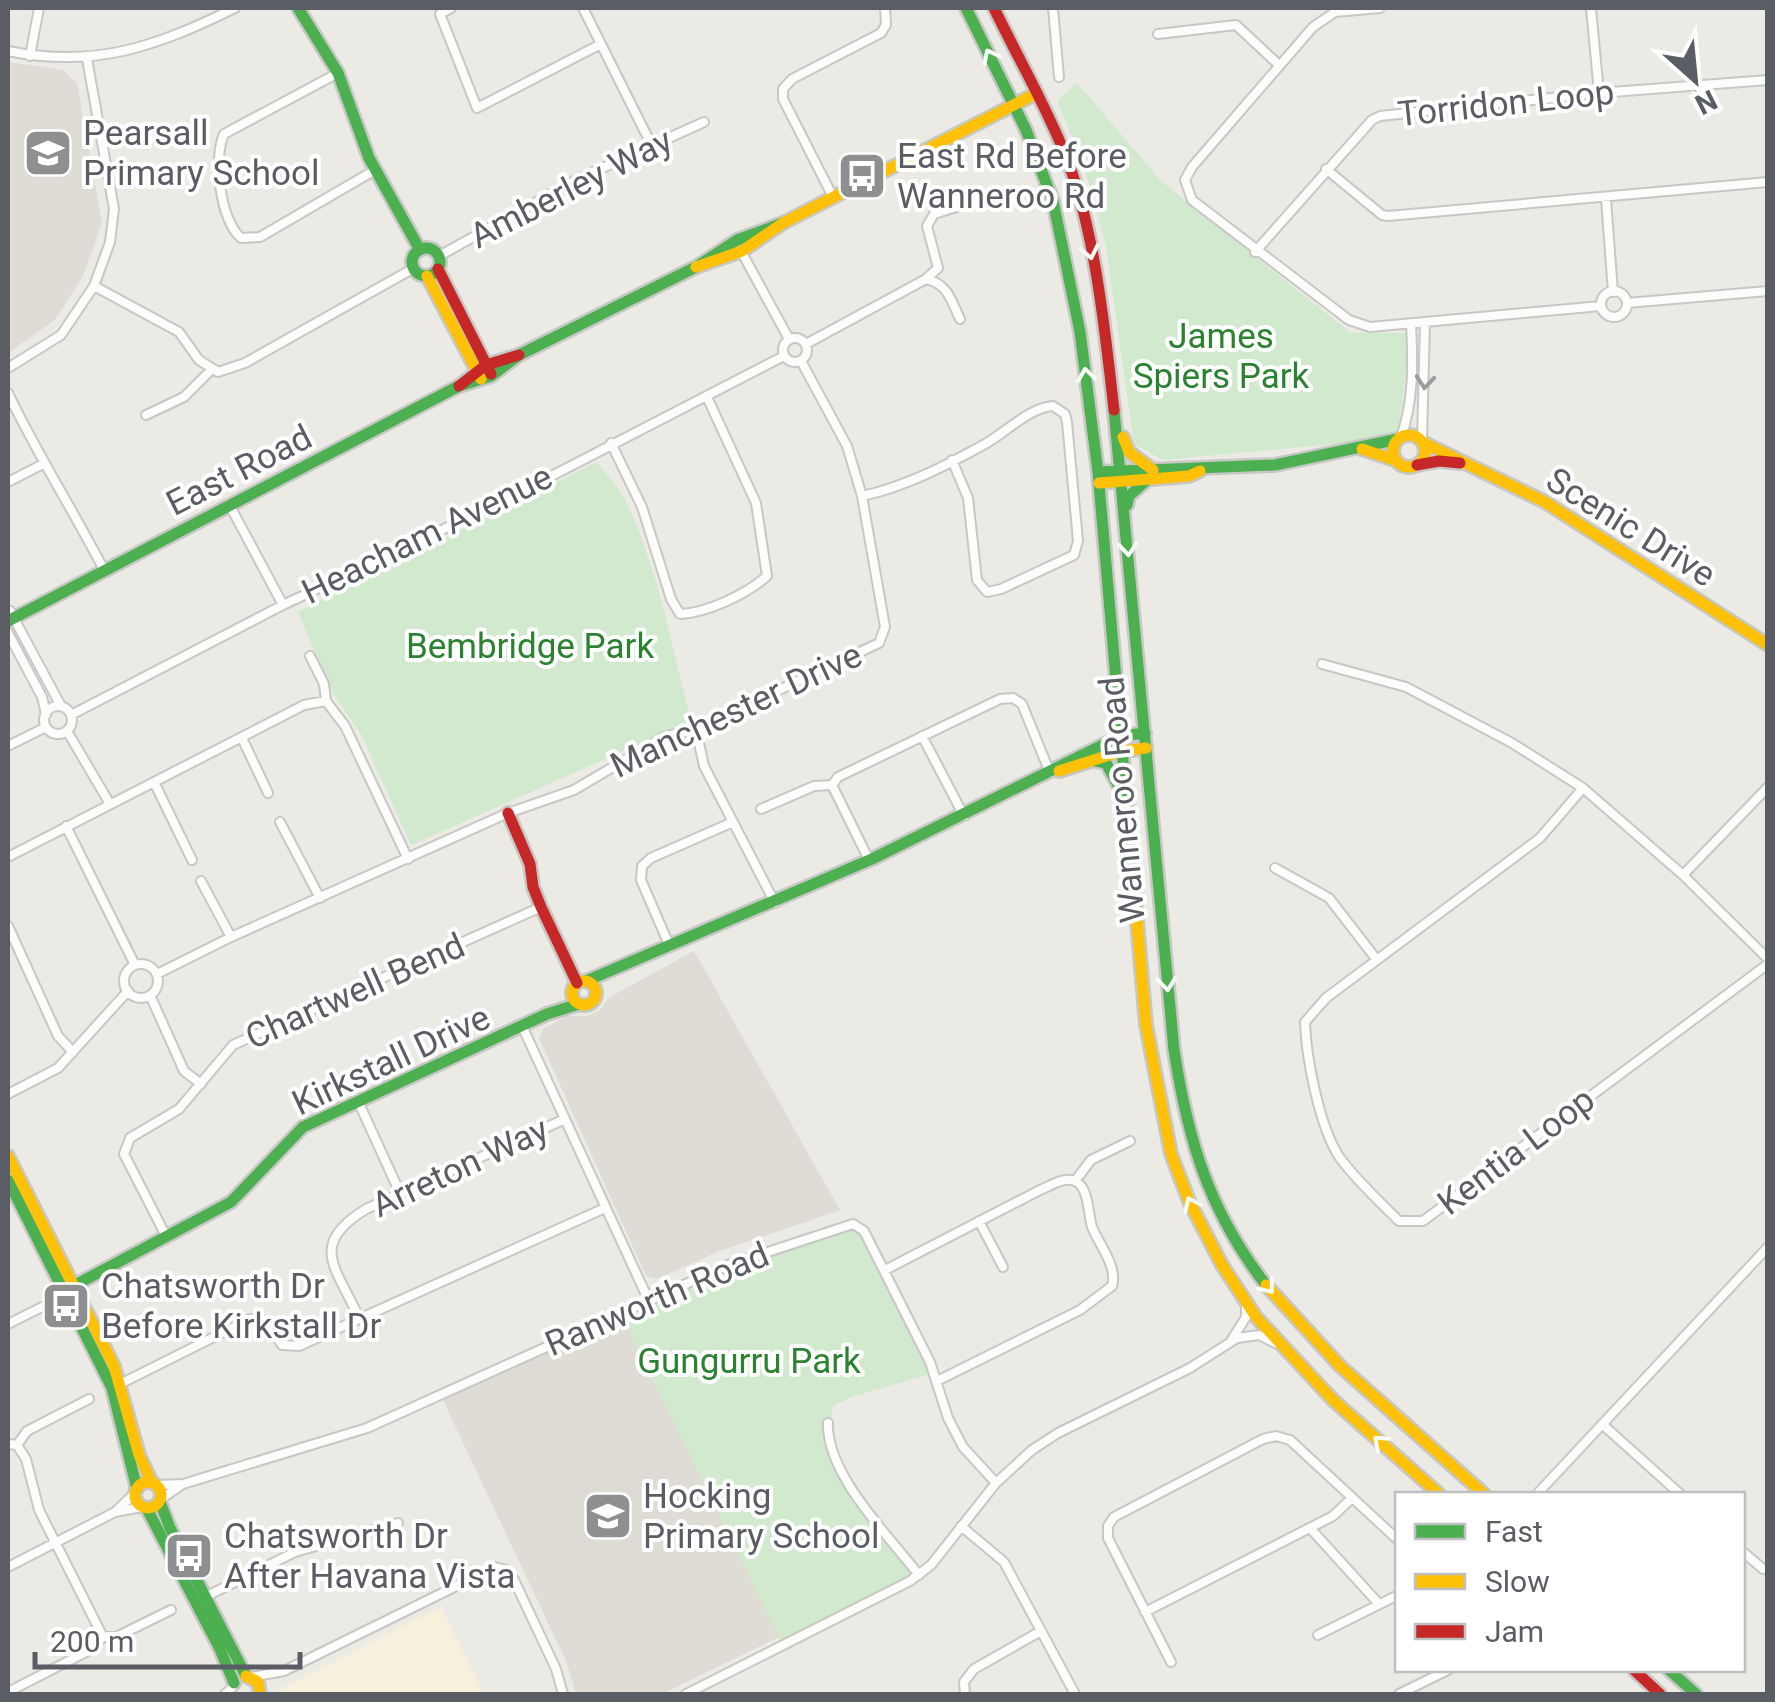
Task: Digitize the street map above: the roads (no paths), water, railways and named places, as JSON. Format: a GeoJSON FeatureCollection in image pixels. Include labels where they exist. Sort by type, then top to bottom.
{"type":"FeatureCollection","features":[{"type":"Feature","properties":{"kind":"main road"},"geometry":{"type":"LineString","coordinates":[[298,8],[338,74],[375,170],[420,250]]}},
{"type":"Feature","properties":{"kind":"main road","name":"Wanneroo Road"},"geometry":{"type":"LineString","coordinates":[[966,8],[1014,106],[1053,201],[1080,332],[1098,477],[1146,1026],[1171,1154],[1188,1201],[1246,1304],[1280,1346],[1333,1400],[1437,1492]]}},
{"type":"Feature","properties":{"kind":"main road","name":"Wanneroo Road"},"geometry":{"type":"LineString","coordinates":[[994,8],[1065,154],[1079,199],[1103,317],[1122,477],[1180,1094],[1195,1151],[1220,1217],[1282,1306],[1348,1372],[1482,1492]]}},
{"type":"Feature","properties":{"kind":"main road","name":"East Road"},"geometry":{"type":"LineString","coordinates":[[10,616],[230,506],[484,373],[508,356],[520,355],[696,267],[707,267],[738,246],[776,232],[783,223],[1037,94]]}},
{"type":"Feature","properties":{"kind":"main road"},"geometry":{"type":"LineString","coordinates":[[420,250],[433,250],[484,373],[444,311],[436,288],[414,268],[414,256],[420,250]]}},
{"type":"Feature","properties":{"kind":"main road"},"geometry":{"type":"LineString","coordinates":[[426,276],[439,263]]}},
{"type":"Feature","properties":{"kind":"main road"},"geometry":{"type":"LineString","coordinates":[[1116,417],[1129,452],[1150,474]]}},
{"type":"Feature","properties":{"kind":"main road"},"geometry":{"type":"LineString","coordinates":[[1098,477],[1189,476],[1204,470],[1275,465],[1362,449],[1411,434],[1423,442],[1424,456],[1417,465],[1406,466],[1362,449]]}},
{"type":"Feature","properties":{"kind":"main road"},"geometry":{"type":"LineString","coordinates":[[1398,461],[1394,450],[1399,438]]}},
{"type":"Feature","properties":{"kind":"main road","name":"Scenic Drive"},"geometry":{"type":"LineString","coordinates":[[1423,442],[1545,502],[1768,646]]}},
{"type":"Feature","properties":{"kind":"main road","name":"Scenic Drive"},"geometry":{"type":"LineString","coordinates":[[1417,465],[1438,461],[1460,463]]}},
{"type":"Feature","properties":{"kind":"main road"},"geometry":{"type":"LineString","coordinates":[[1124,514],[1129,496],[1150,474]]}},
{"type":"Feature","properties":{"kind":"main road","name":"Kirkstall Drive"},"geometry":{"type":"LineString","coordinates":[[68,1289],[231,1202],[303,1127],[523,1028],[547,1014],[578,985],[869,860],[1121,736],[1145,733]]}},
{"type":"Feature","properties":{"kind":"main road","name":"Kirkstall Drive"},"geometry":{"type":"LineString","coordinates":[[1050,773],[1122,751],[1146,748]]}},
{"type":"Feature","properties":{"kind":"main road"},"geometry":{"type":"LineString","coordinates":[[1096,760],[1106,762],[1127,804]]}},
{"type":"Feature","properties":{"kind":"main road"},"geometry":{"type":"LineString","coordinates":[[508,814],[530,864],[541,907],[578,985],[573,999],[579,1004],[590,1003],[596,993],[594,986],[578,985]]}},
{"type":"Feature","properties":{"kind":"main road","name":"Kirkstall Drive"},"geometry":{"type":"LineString","coordinates":[[596,993],[625,968]]}},
{"type":"Feature","properties":{"kind":"main road","name":"Kirkstall Drive"},"geometry":{"type":"LineString","coordinates":[[547,1014],[579,1004]]}},
{"type":"Feature","properties":{"kind":"main road"},"geometry":{"type":"LineString","coordinates":[[8,1156],[68,1289]]}},
{"type":"Feature","properties":{"kind":"main road"},"geometry":{"type":"LineString","coordinates":[[8,1180],[117,1386],[139,1455],[201,1600],[231,1690],[249,1677]]}},
{"type":"Feature","properties":{"kind":"main road"},"geometry":{"type":"LineString","coordinates":[[117,1386],[136,1502],[144,1508],[260,1692]]}},
{"type":"Feature","properties":{"kind":"main road"},"geometry":{"type":"LineString","coordinates":[[136,1491],[143,1483],[154,1484]]}},
{"type":"Feature","properties":{"kind":"main road"},"geometry":{"type":"LineString","coordinates":[[144,1508],[161,1501]]}},
{"type":"Feature","properties":{"kind":"main road"},"geometry":{"type":"LineString","coordinates":[[1636,1672],[1660,1694]]}},
{"type":"Feature","properties":{"kind":"main road"},"geometry":{"type":"LineString","coordinates":[[1671,1672],[1696,1694]]}},
{"type":"Feature","properties":{"kind":"street"},"geometry":{"type":"LineString","coordinates":[[30,56],[39,8]]}},
{"type":"Feature","properties":{"kind":"street"},"geometry":{"type":"LineString","coordinates":[[8,51],[87,59],[157,43],[236,8]]}},
{"type":"Feature","properties":{"kind":"street"},"geometry":{"type":"LineString","coordinates":[[451,8],[440,14],[478,108],[601,44]]}},
{"type":"Feature","properties":{"kind":"street"},"geometry":{"type":"LineString","coordinates":[[583,8],[652,146]]}},
{"type":"Feature","properties":{"kind":"street"},"geometry":{"type":"LineString","coordinates":[[833,197],[783,99],[783,89],[792,79],[881,32],[886,25],[885,8]]}},
{"type":"Feature","properties":{"kind":"street"},"geometry":{"type":"LineString","coordinates":[[1053,8],[1059,77]]}},
{"type":"Feature","properties":{"kind":"street"},"geometry":{"type":"LineString","coordinates":[[1380,8],[1334,10],[1314,28],[1192,167],[1186,180],[1192,200],[1255,252],[1349,320],[1370,327],[1601,306]]}},
{"type":"Feature","properties":{"kind":"street"},"geometry":{"type":"LineString","coordinates":[[1591,8],[1599,93]]}},
{"type":"Feature","properties":{"kind":"street"},"geometry":{"type":"LineString","coordinates":[[1158,34],[1236,25],[1279,66]]}},
{"type":"Feature","properties":{"kind":"street"},"geometry":{"type":"LineString","coordinates":[[8,368],[61,334],[94,286],[110,242],[114,209],[87,59]]}},
{"type":"Feature","properties":{"kind":"street"},"geometry":{"type":"LineString","coordinates":[[338,74],[224,134],[218,146],[222,200],[230,225],[241,238],[260,237],[375,170]]}},
{"type":"Feature","properties":{"kind":"street","name":"Torridon Loop"},"geometry":{"type":"LineString","coordinates":[[1255,252],[1326,169],[1380,116],[1768,80]]}},
{"type":"Feature","properties":{"kind":"street","name":"Amberley Way"},"geometry":{"type":"LineString","coordinates":[[439,263],[576,180],[704,122]]}},
{"type":"Feature","properties":{"kind":"street"},"geometry":{"type":"LineString","coordinates":[[1326,169],[1388,216],[1768,182]]}},
{"type":"Feature","properties":{"kind":"street"},"geometry":{"type":"LineString","coordinates":[[1606,199],[1613,292]]}},
{"type":"Feature","properties":{"kind":"street"},"geometry":{"type":"LineString","coordinates":[[806,344],[926,279],[938,268],[927,226],[934,214],[979,200]]}},
{"type":"Feature","properties":{"kind":"street"},"geometry":{"type":"LineString","coordinates":[[738,246],[788,339]]}},
{"type":"Feature","properties":{"kind":"street"},"geometry":{"type":"LineString","coordinates":[[94,286],[179,332],[200,360],[218,372],[244,364],[414,268]]}},
{"type":"Feature","properties":{"kind":"street"},"geometry":{"type":"LineString","coordinates":[[926,279],[939,282],[947,290],[960,320]]}},
{"type":"Feature","properties":{"kind":"street"},"geometry":{"type":"LineString","coordinates":[[1626,303],[1768,291]]}},
{"type":"Feature","properties":{"kind":"street"},"geometry":{"type":"LineString","coordinates":[[1613,292],[1622,294],[1626,303],[1624,312],[1615,317],[1606,315],[1601,306],[1604,296],[1613,292]]}},
{"type":"Feature","properties":{"kind":"street"},"geometry":{"type":"LineString","coordinates":[[1423,442],[1425,323]]}},
{"type":"Feature","properties":{"kind":"street"},"geometry":{"type":"LineString","coordinates":[[1399,438],[1406,422],[1413,370],[1411,324]]}},
{"type":"Feature","properties":{"kind":"street"},"geometry":{"type":"LineString","coordinates":[[800,338],[806,344],[806,355],[801,360],[794,362],[784,356],[782,348],[788,339],[800,338]]}},
{"type":"Feature","properties":{"kind":"street","name":"Heacham Avenue"},"geometry":{"type":"LineString","coordinates":[[72,715],[283,605],[501,502],[784,356]]}},
{"type":"Feature","properties":{"kind":"street","name":"Manchester Drive"},"geometry":{"type":"LineString","coordinates":[[157,974],[508,814],[574,790],[664,737],[696,729],[879,643],[885,627],[862,496],[847,446],[801,360]]}},
{"type":"Feature","properties":{"kind":"street"},"geometry":{"type":"LineString","coordinates":[[146,415],[184,396],[212,368]]}},
{"type":"Feature","properties":{"kind":"street"},"geometry":{"type":"LineString","coordinates":[[8,393],[43,464],[70,503],[104,570]]}},
{"type":"Feature","properties":{"kind":"street"},"geometry":{"type":"LineString","coordinates":[[612,443],[642,508],[671,600],[680,614],[695,614],[757,585],[767,576],[756,503],[706,397]]}},
{"type":"Feature","properties":{"kind":"street"},"geometry":{"type":"LineString","coordinates":[[862,496],[889,490],[952,460],[988,443],[1046,406],[1059,408],[1065,414],[1070,459],[1078,541],[1074,555],[1001,590],[987,592],[977,580],[968,498],[952,460]]}},
{"type":"Feature","properties":{"kind":"street"},"geometry":{"type":"LineString","coordinates":[[8,482],[43,464]]}},
{"type":"Feature","properties":{"kind":"street"},"geometry":{"type":"LineString","coordinates":[[230,506],[283,605]]}},
{"type":"Feature","properties":{"kind":"street"},"geometry":{"type":"LineString","coordinates":[[10,616],[60,706],[72,715],[67,731],[58,734],[46,727]]}},
{"type":"Feature","properties":{"kind":"street"},"geometry":{"type":"LineString","coordinates":[[8,632],[42,697],[46,727]]}},
{"type":"Feature","properties":{"kind":"street"},"geometry":{"type":"LineString","coordinates":[[310,656],[324,684],[326,701],[345,726],[408,860]]}},
{"type":"Feature","properties":{"kind":"street"},"geometry":{"type":"LineString","coordinates":[[1322,664],[1406,687],[1512,743],[1583,788],[1683,874],[1768,961]]}},
{"type":"Feature","properties":{"kind":"street"},"geometry":{"type":"LineString","coordinates":[[832,785],[838,776],[1000,699],[1013,698],[1022,704],[1050,773]]}},
{"type":"Feature","properties":{"kind":"street"},"geometry":{"type":"LineString","coordinates":[[8,857],[304,705],[326,701]]}},
{"type":"Feature","properties":{"kind":"street"},"geometry":{"type":"LineString","coordinates":[[46,714],[60,706]]}},
{"type":"Feature","properties":{"kind":"street"},"geometry":{"type":"LineString","coordinates":[[8,746],[46,727]]}},
{"type":"Feature","properties":{"kind":"street"},"geometry":{"type":"LineString","coordinates":[[696,729],[704,766],[775,903]]}},
{"type":"Feature","properties":{"kind":"street"},"geometry":{"type":"LineString","coordinates":[[67,731],[110,804]]}},
{"type":"Feature","properties":{"kind":"street"},"geometry":{"type":"LineString","coordinates":[[922,736],[964,816]]}},
{"type":"Feature","properties":{"kind":"street"},"geometry":{"type":"LineString","coordinates":[[242,738],[268,793]]}},
{"type":"Feature","properties":{"kind":"street"},"geometry":{"type":"LineString","coordinates":[[154,782],[192,860]]}},
{"type":"Feature","properties":{"kind":"street"},"geometry":{"type":"LineString","coordinates":[[761,809],[814,786],[832,785]]}},
{"type":"Feature","properties":{"kind":"street"},"geometry":{"type":"LineString","coordinates":[[832,785],[869,860]]}},
{"type":"Feature","properties":{"kind":"street","name":"Kentia Loop"},"geometry":{"type":"LineString","coordinates":[[1583,788],[1540,838],[1326,998],[1309,1015],[1305,1029],[1314,1084],[1332,1145],[1399,1221],[1423,1221],[1768,961]]}},
{"type":"Feature","properties":{"kind":"street"},"geometry":{"type":"LineString","coordinates":[[1683,874],[1768,788]]}},
{"type":"Feature","properties":{"kind":"street"},"geometry":{"type":"LineString","coordinates":[[280,822],[320,898]]}},
{"type":"Feature","properties":{"kind":"street"},"geometry":{"type":"LineString","coordinates":[[670,947],[641,880],[642,866],[651,858],[733,822]]}},
{"type":"Feature","properties":{"kind":"street"},"geometry":{"type":"LineString","coordinates":[[66,826],[135,965]]}},
{"type":"Feature","properties":{"kind":"street"},"geometry":{"type":"LineString","coordinates":[[1275,868],[1329,898],[1377,960]]}},
{"type":"Feature","properties":{"kind":"street"},"geometry":{"type":"LineString","coordinates":[[202,881],[230,938]]}},
{"type":"Feature","properties":{"kind":"street","name":"Chartwell Bend"},"geometry":{"type":"LineString","coordinates":[[166,1236],[124,1154],[130,1138],[167,1118],[233,1045],[541,907]]}},
{"type":"Feature","properties":{"kind":"street"},"geometry":{"type":"LineString","coordinates":[[8,926],[58,1036],[73,1052]]}},
{"type":"Feature","properties":{"kind":"street"},"geometry":{"type":"LineString","coordinates":[[135,965],[149,966],[157,974],[157,986],[150,995],[138,997],[128,991],[125,979],[135,965]]}},
{"type":"Feature","properties":{"kind":"street"},"geometry":{"type":"LineString","coordinates":[[8,1094],[58,1068],[128,991]]}},
{"type":"Feature","properties":{"kind":"street"},"geometry":{"type":"LineString","coordinates":[[150,995],[184,1070],[201,1084]]}},
{"type":"Feature","properties":{"kind":"street"},"geometry":{"type":"LineString","coordinates":[[523,1028],[648,1299]]}},
{"type":"Feature","properties":{"kind":"street"},"geometry":{"type":"LineString","coordinates":[[358,1100],[400,1192]]}},
{"type":"Feature","properties":{"kind":"street","name":"Arreton Way"},"geometry":{"type":"LineString","coordinates":[[360,1318],[330,1243],[354,1216],[564,1119]]}},
{"type":"Feature","properties":{"kind":"street"},"geometry":{"type":"LineString","coordinates":[[1075,1181],[1091,1160],[1130,1141]]}},
{"type":"Feature","properties":{"kind":"street"},"geometry":{"type":"LineString","coordinates":[[884,1270],[1064,1180],[1075,1181],[1082,1188],[1092,1227],[1113,1273],[1112,1286],[1080,1310],[937,1381]]}},
{"type":"Feature","properties":{"kind":"street"},"geometry":{"type":"LineString","coordinates":[[117,1386],[250,1320],[267,1322],[278,1342],[287,1347],[299,1346],[605,1208]]}},
{"type":"Feature","properties":{"kind":"street"},"geometry":{"type":"LineString","coordinates":[[980,1221],[1003,1267]]}},
{"type":"Feature","properties":{"kind":"street","name":"Ranworth Road"},"geometry":{"type":"LineString","coordinates":[[154,1484],[183,1484],[367,1428],[728,1265],[846,1225],[860,1226],[864,1231],[937,1381],[948,1418],[963,1446],[996,1483]]}},
{"type":"Feature","properties":{"kind":"street"},"geometry":{"type":"LineString","coordinates":[[1538,1492],[1764,1259],[1768,1247]]}},
{"type":"Feature","properties":{"kind":"street"},"geometry":{"type":"LineString","coordinates":[[1231,1341],[1246,1317],[1246,1304]]}},
{"type":"Feature","properties":{"kind":"street"},"geometry":{"type":"LineString","coordinates":[[8,1324],[42,1307]]}},
{"type":"Feature","properties":{"kind":"street"},"geometry":{"type":"LineString","coordinates":[[686,1694],[919,1574],[1017,1460],[1058,1433],[1190,1368],[1231,1341],[1259,1335],[1280,1346]]}},
{"type":"Feature","properties":{"kind":"street"},"geometry":{"type":"LineString","coordinates":[[89,1399],[27,1431],[12,1444],[24,1452],[38,1510],[103,1638]]}},
{"type":"Feature","properties":{"kind":"street"},"geometry":{"type":"LineString","coordinates":[[828,1422],[830,1451],[854,1491],[919,1574]]}},
{"type":"Feature","properties":{"kind":"street"},"geometry":{"type":"LineString","coordinates":[[1602,1424],[1678,1492]]}},
{"type":"Feature","properties":{"kind":"street"},"geometry":{"type":"LineString","coordinates":[[1170,1662],[1108,1538],[1108,1526],[1114,1516],[1263,1439],[1276,1436],[1290,1440],[1395,1537]]}},
{"type":"Feature","properties":{"kind":"street","name":"Ranworth Road"},"geometry":{"type":"LineString","coordinates":[[161,1501],[183,1484]]}},
{"type":"Feature","properties":{"kind":"street"},"geometry":{"type":"LineString","coordinates":[[8,1568],[115,1512],[136,1491]]}},
{"type":"Feature","properties":{"kind":"street"},"geometry":{"type":"LineString","coordinates":[[1145,1612],[1334,1516],[1352,1498]]}},
{"type":"Feature","properties":{"kind":"street"},"geometry":{"type":"LineString","coordinates":[[115,1512],[144,1508]]}},
{"type":"Feature","properties":{"kind":"street"},"geometry":{"type":"LineString","coordinates":[[201,1600],[295,1552],[398,1524]]}},
{"type":"Feature","properties":{"kind":"street"},"geometry":{"type":"LineString","coordinates":[[961,1526],[1004,1562],[1075,1694]]}},
{"type":"Feature","properties":{"kind":"street"},"geometry":{"type":"LineString","coordinates":[[1310,1528],[1379,1604]]}},
{"type":"Feature","properties":{"kind":"street"},"geometry":{"type":"LineString","coordinates":[[1745,1553],[1763,1569]]}},
{"type":"Feature","properties":{"kind":"street"},"geometry":{"type":"LineString","coordinates":[[260,1692],[284,1671],[488,1569],[501,1568],[509,1572],[521,1595],[556,1669],[562,1694]]}},
{"type":"Feature","properties":{"kind":"street"},"geometry":{"type":"LineString","coordinates":[[1318,1635],[1395,1596]]}},
{"type":"Feature","properties":{"kind":"street"},"geometry":{"type":"LineString","coordinates":[[8,1692],[90,1650],[103,1638],[116,1637],[172,1610]]}},
{"type":"Feature","properties":{"kind":"street"},"geometry":{"type":"LineString","coordinates":[[965,1694],[964,1682],[974,1669],[1041,1631]]}},
{"type":"Feature","properties":{"kind":"street"},"geometry":{"type":"LineString","coordinates":[[249,1677],[284,1671]]}},
{"type":"Feature","properties":{"kind":"street"},"geometry":{"type":"LineString","coordinates":[[1399,1694],[1444,1672]]}},
{"type":"Feature","properties":{"kind":"place","name":"Pearsall Primary School"},"geometry":{"type":"Point","coordinates":[48,153]}},
{"type":"Feature","properties":{"kind":"place","name":"East Rd Before Wanneroo Rd"},"geometry":{"type":"Point","coordinates":[862,176]}},
{"type":"Feature","properties":{"kind":"place","name":"Chatsworth Dr Before Kirkstall Dr"},"geometry":{"type":"Point","coordinates":[66,1306]}},
{"type":"Feature","properties":{"kind":"place","name":"Hocking Primary School"},"geometry":{"type":"Point","coordinates":[608,1516]}},
{"type":"Feature","properties":{"kind":"place","name":"Chatsworth Dr After Havana Vista"},"geometry":{"type":"Point","coordinates":[189,1556]}},
{"type":"Feature","properties":{"kind":"park label","name":"James Spiers Park"},"geometry":{"type":"Point","coordinates":[1221,356]}},
{"type":"Feature","properties":{"kind":"park label","name":"Bembridge Park"},"geometry":{"type":"Point","coordinates":[530,646]}},
{"type":"Feature","properties":{"kind":"park label","name":"Gungurru Park"},"geometry":{"type":"Point","coordinates":[749,1361]}}]}
